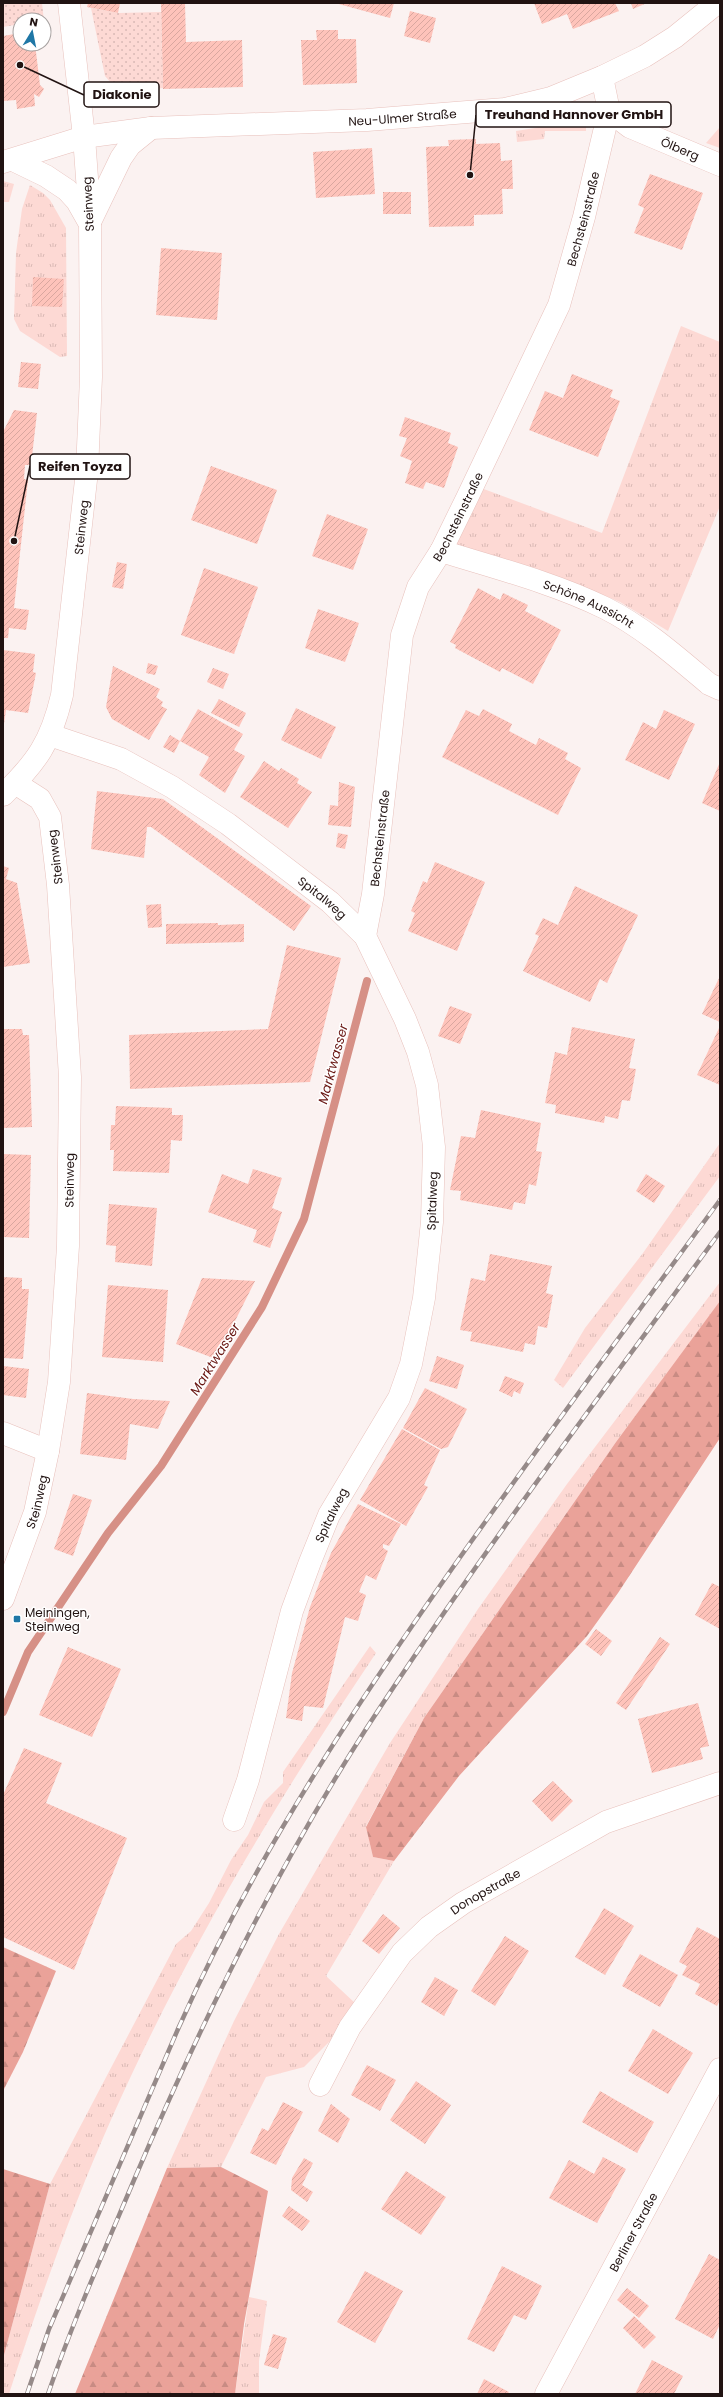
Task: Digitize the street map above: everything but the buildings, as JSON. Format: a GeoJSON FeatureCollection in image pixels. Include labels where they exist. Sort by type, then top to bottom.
{"type":"FeatureCollection","features":[{"type":"Feature","properties":{"kind":"street","name":"Steinweg"},"geometry":{"type":"LineString","coordinates":[[3,1599],[35,1512],[48,1451],[59,1382],[68,1246],[70,1077],[58,885],[50,816],[40,799],[9,789],[37,757],[50,735],[62,695],[87,471],[92,377],[90,223],[84,137],[69,3]]}},
{"type":"Feature","properties":{"kind":"street","name":"Neu-Ulmer Straße"},"geometry":{"type":"LineString","coordinates":[[8,161],[84,137],[151,128],[367,120],[505,109],[551,98],[602,77],[644,56],[675,37],[718,3]]}},
{"type":"Feature","properties":{"kind":"street"},"geometry":{"type":"LineString","coordinates":[[602,77],[610,111]]}},
{"type":"Feature","properties":{"kind":"street","name":"Ölberg"},"geometry":{"type":"LineString","coordinates":[[610,111],[630,127],[720,165]]}},
{"type":"Feature","properties":{"kind":"street","name":"Bechsteinstraße"},"geometry":{"type":"LineString","coordinates":[[365,936],[373,894],[402,635],[418,587],[441,551],[560,305],[584,217],[610,111]]}},
{"type":"Feature","properties":{"kind":"street"},"geometry":{"type":"LineString","coordinates":[[90,223],[114,169],[125,151],[151,128]]}},
{"type":"Feature","properties":{"kind":"street"},"geometry":{"type":"LineString","coordinates":[[8,161],[46,176],[67,190],[77,201],[90,223]]}},
{"type":"Feature","properties":{"kind":"street","name":"Schöne Aussicht"},"geometry":{"type":"LineString","coordinates":[[441,551],[503,570],[606,608],[630,622],[709,684],[720,688]]}},
{"type":"Feature","properties":{"kind":"street","name":"Spitalweg"},"geometry":{"type":"LineString","coordinates":[[50,735],[122,759],[172,787],[228,824],[330,902],[365,936],[406,1019],[418,1052],[427,1085],[434,1147],[434,1183],[429,1261],[424,1298],[411,1364],[399,1398],[329,1515],[310,1562],[292,1611],[248,1780],[234,1820]]}},
{"type":"Feature","properties":{"kind":"street"},"geometry":{"type":"LineString","coordinates":[[3,1433],[48,1451]]}},
{"type":"Feature","properties":{"kind":"street","name":"Donopstraße"},"geometry":{"type":"LineString","coordinates":[[320,2085],[350,2028],[402,1954],[429,1927],[463,1903],[606,1822],[720,1784]]}},
{"type":"Feature","properties":{"kind":"street","name":"Berliner Straße"},"geometry":{"type":"LineString","coordinates":[[546,2394],[720,2069]]}},
{"type":"Feature","properties":{"kind":"green space"},"geometry":{"type":"Polygon","coordinates":[[[3,3],[42,3],[43,12],[12,12],[12,25],[3,27],[3,3]]]}},
{"type":"Feature","properties":{"kind":"green space"},"geometry":{"type":"Polygon","coordinates":[[[91,8],[118,13],[161,12],[163,88],[131,91],[124,90],[111,83],[105,76],[91,8]]]}},
{"type":"Feature","properties":{"kind":"green space"},"geometry":{"type":"Polygon","coordinates":[[[581,115],[586,119],[586,131],[545,131],[544,139],[517,142],[516,131],[535,128],[581,115]]]}},
{"type":"Feature","properties":{"kind":"green space"},"geometry":{"type":"Polygon","coordinates":[[[720,127],[720,148],[706,143],[720,127]]]}},
{"type":"Feature","properties":{"kind":"green space"},"geometry":{"type":"Polygon","coordinates":[[[3,181],[14,184],[9,202],[3,202],[3,181]]]}},
{"type":"Feature","properties":{"kind":"green space"},"geometry":{"type":"Polygon","coordinates":[[[30,185],[43,193],[50,200],[66,228],[67,356],[60,357],[20,331],[14,319],[16,253],[22,209],[30,185]]]}},
{"type":"Feature","properties":{"kind":"green space"},"geometry":{"type":"Polygon","coordinates":[[[681,326],[720,342],[720,506],[668,631],[620,602],[596,592],[455,546],[481,488],[602,533],[681,326]]]}},
{"type":"Feature","properties":{"kind":"green space"},"geometry":{"type":"Polygon","coordinates":[[[720,1143],[720,1176],[563,1388],[554,1380],[585,1328],[643,1253],[720,1143]]]}},
{"type":"Feature","properties":{"kind":"green space"},"geometry":{"type":"Polygon","coordinates":[[[720,1282],[720,1301],[715,1309],[616,1442],[424,1718],[366,1826],[373,1857],[394,1861],[326,1976],[355,2003],[335,2036],[304,2067],[266,2077],[221,2167],[167,2168],[234,2021],[279,1934],[390,1743],[478,1609],[567,1484],[720,1282]]]}},
{"type":"Feature","properties":{"kind":"green space"},"geometry":{"type":"Polygon","coordinates":[[[720,1301],[720,1438],[618,1593],[587,1636],[459,1776],[394,1861],[373,1857],[366,1827],[424,1718],[616,1442],[720,1301]]]}},
{"type":"Feature","properties":{"kind":"green space"},"geometry":{"type":"Polygon","coordinates":[[[370,1646],[376,1653],[291,1784],[250,1851],[174,1988],[139,2058],[77,2201],[9,2394],[3,2394],[3,2359],[50,2184],[176,1944],[191,1931],[209,1903],[231,1860],[248,1835],[264,1802],[283,1783],[283,1772],[370,1646]]]}},
{"type":"Feature","properties":{"kind":"green space"},"geometry":{"type":"Polygon","coordinates":[[[3,1947],[56,1971],[23,2052],[3,2091],[3,1947]]]}},
{"type":"Feature","properties":{"kind":"green space"},"geometry":{"type":"Polygon","coordinates":[[[221,2167],[268,2191],[244,2324],[235,2394],[75,2394],[167,2168],[221,2167]]]}},
{"type":"Feature","properties":{"kind":"green space"},"geometry":{"type":"Polygon","coordinates":[[[3,2169],[50,2184],[3,2359],[3,2169]]]}},
{"type":"Feature","properties":{"kind":"green space"},"geometry":{"type":"Polygon","coordinates":[[[249,2297],[267,2301],[259,2361],[259,2394],[235,2394],[249,2297]]]}},
{"type":"Feature","properties":{"kind":"waterway","name":"Marktwasser"},"geometry":{"type":"LineString","coordinates":[[3,1712],[28,1652],[108,1533],[161,1466],[262,1307],[304,1219],[367,981]]}},
{"type":"Feature","properties":{"kind":"railway"},"geometry":{"type":"LineString","coordinates":[[27,2394],[49,2329],[178,2029],[210,1961],[244,1895],[281,1830],[360,1703],[402,1640],[545,1438],[720,1200]]}},
{"type":"Feature","properties":{"kind":"railway"},"geometry":{"type":"LineString","coordinates":[[48,2394],[89,2286],[185,2064],[270,1893],[301,1838],[366,1729],[451,1602],[720,1232]]}},
{"type":"Feature","properties":{"kind":"place","name":"Diakonie"},"geometry":{"type":"Point","coordinates":[20,65]}},
{"type":"Feature","properties":{"kind":"place","name":"Treuhand Hannover GmbH"},"geometry":{"type":"Point","coordinates":[470,175]}},
{"type":"Feature","properties":{"kind":"place","name":"Reifen Toyza"},"geometry":{"type":"Point","coordinates":[14,541]}},
{"type":"Feature","properties":{"kind":"place","name":"Meiningen, Steinweg"},"geometry":{"type":"Point","coordinates":[17,1619]}}]}
